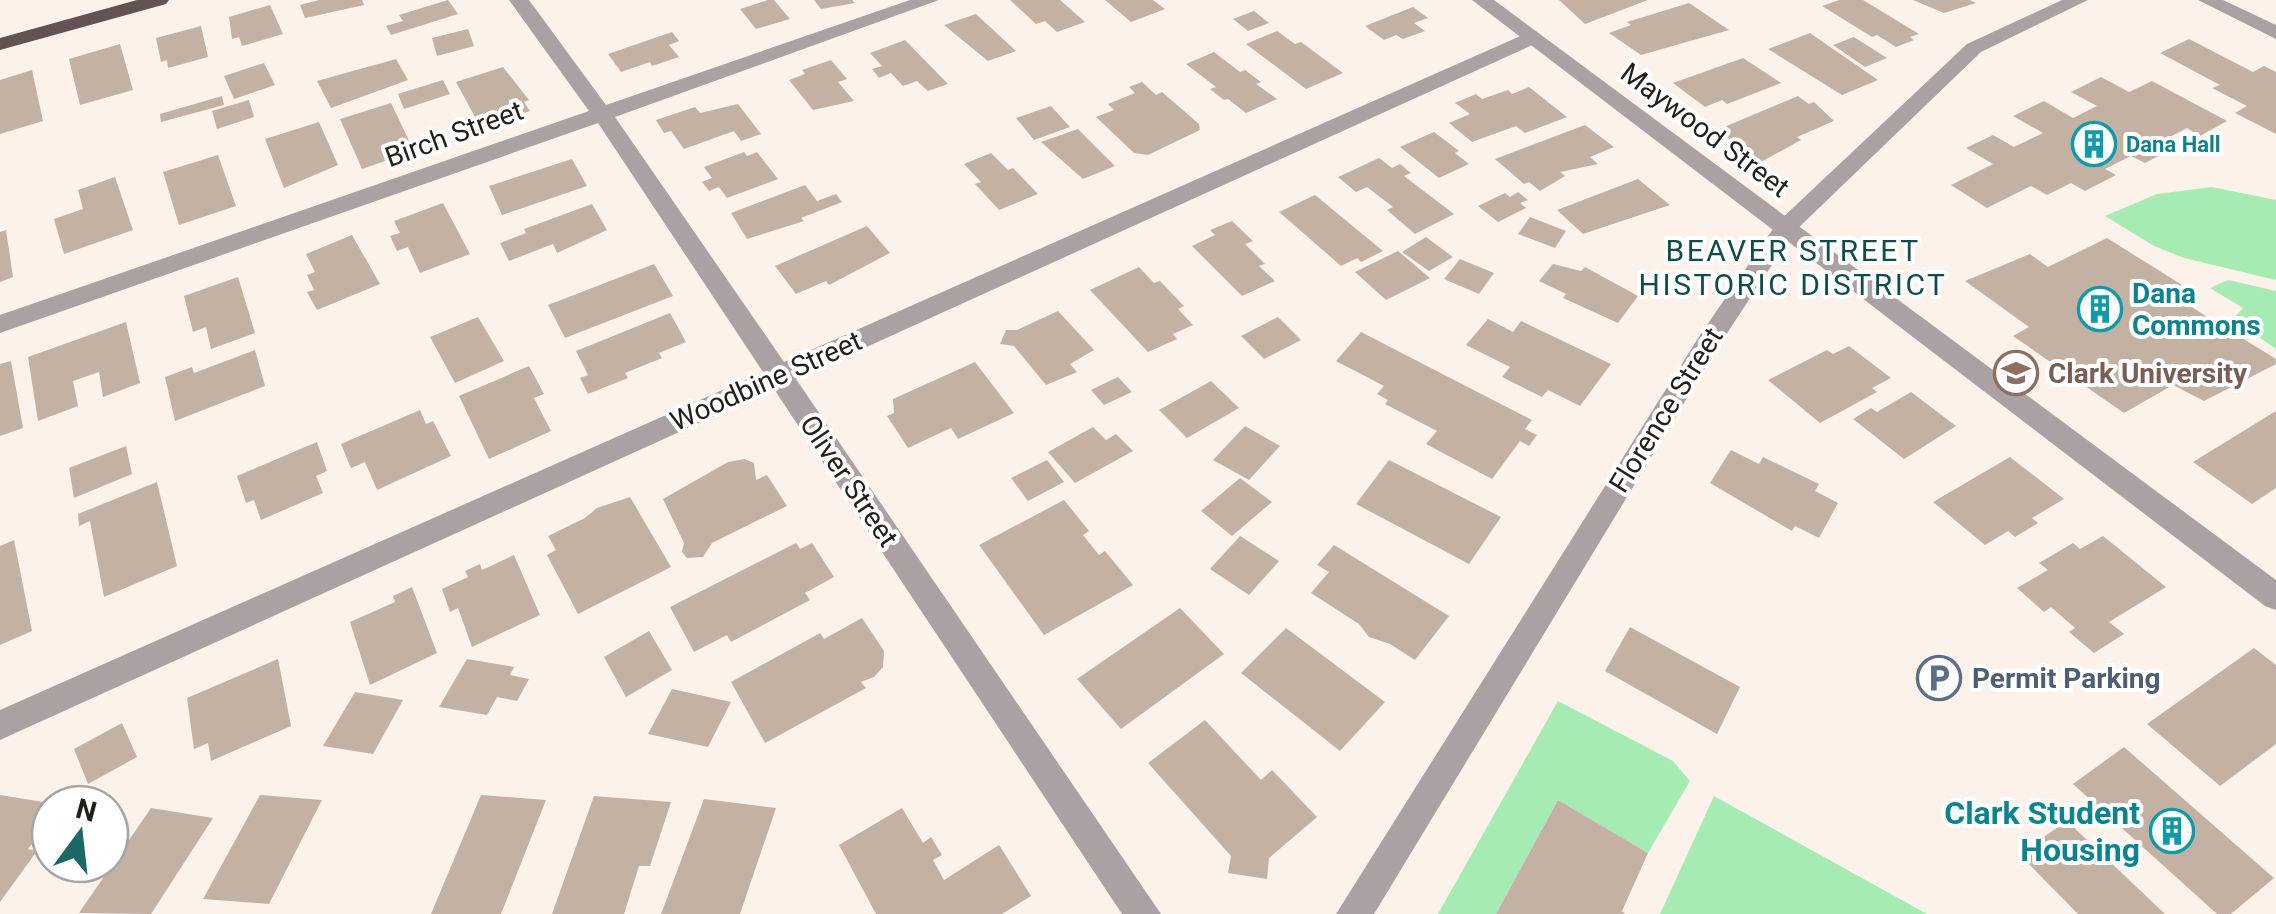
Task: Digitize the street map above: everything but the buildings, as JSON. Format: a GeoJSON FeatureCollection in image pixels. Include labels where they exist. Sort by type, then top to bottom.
{"type":"FeatureCollection","features":[{"type":"Feature","properties":{"kind":"highway"},"geometry":{"type":"LineString","coordinates":[[0,44],[159,0]]}},
{"type":"Feature","properties":{"kind":"street","name":"Oliver Street"},"geometry":{"type":"LineString","coordinates":[[519,0],[601,113],[1143,914]]}},
{"type":"Feature","properties":{"kind":"street","name":"Birch Street"},"geometry":{"type":"LineString","coordinates":[[0,324],[929,0]]}},
{"type":"Feature","properties":{"kind":"street","name":"Maywood Street"},"geometry":{"type":"LineString","coordinates":[[1482,0],[2276,597]]}},
{"type":"Feature","properties":{"kind":"street","name":"Florence Street"},"geometry":{"type":"LineString","coordinates":[[1354,914],[1708,341],[1785,228],[1974,48],[2078,0]]}},
{"type":"Feature","properties":{"kind":"street"},"geometry":{"type":"LineString","coordinates":[[2208,0],[2276,33]]}},
{"type":"Feature","properties":{"kind":"street","name":"Woodbine Street"},"geometry":{"type":"LineString","coordinates":[[0,725],[1532,38]]}},
{"type":"Feature","properties":{"kind":"green space"},"geometry":{"type":"Polygon","coordinates":[[[2212,187],[2276,200],[2276,280],[2184,258],[2154,246],[2105,216],[2157,194],[2212,187]]]}},
{"type":"Feature","properties":{"kind":"green space"},"geometry":{"type":"Polygon","coordinates":[[[2228,280],[2276,291],[2276,349],[2233,319],[2243,308],[2210,288],[2228,280]]]}},
{"type":"Feature","properties":{"kind":"green space"},"geometry":{"type":"Polygon","coordinates":[[[1558,701],[1673,761],[1690,781],[1648,853],[1558,800],[1496,914],[1438,914],[1558,701]]]}},
{"type":"Feature","properties":{"kind":"green space"},"geometry":{"type":"Polygon","coordinates":[[[1714,796],[1927,914],[1660,914],[1714,796]]]}},
{"type":"Feature","properties":{"kind":"place","name":"Dana Hall"},"geometry":{"type":"Point","coordinates":[2094,144]}},
{"type":"Feature","properties":{"kind":"place","name":"Dana Commons"},"geometry":{"type":"Point","coordinates":[2100,309]}},
{"type":"Feature","properties":{"kind":"place","name":"Clark University"},"geometry":{"type":"Point","coordinates":[2016,373]}},
{"type":"Feature","properties":{"kind":"place","name":"Permit Parking"},"geometry":{"type":"Point","coordinates":[1939,678]}},
{"type":"Feature","properties":{"kind":"place","name":"Clark Student Housing"},"geometry":{"type":"Point","coordinates":[2172,831]}},
{"type":"Feature","properties":{"kind":"district","name":"BEAVER STREET HISTORIC DISTRICT"},"geometry":{"type":"Point","coordinates":[1793,267]}}]}
